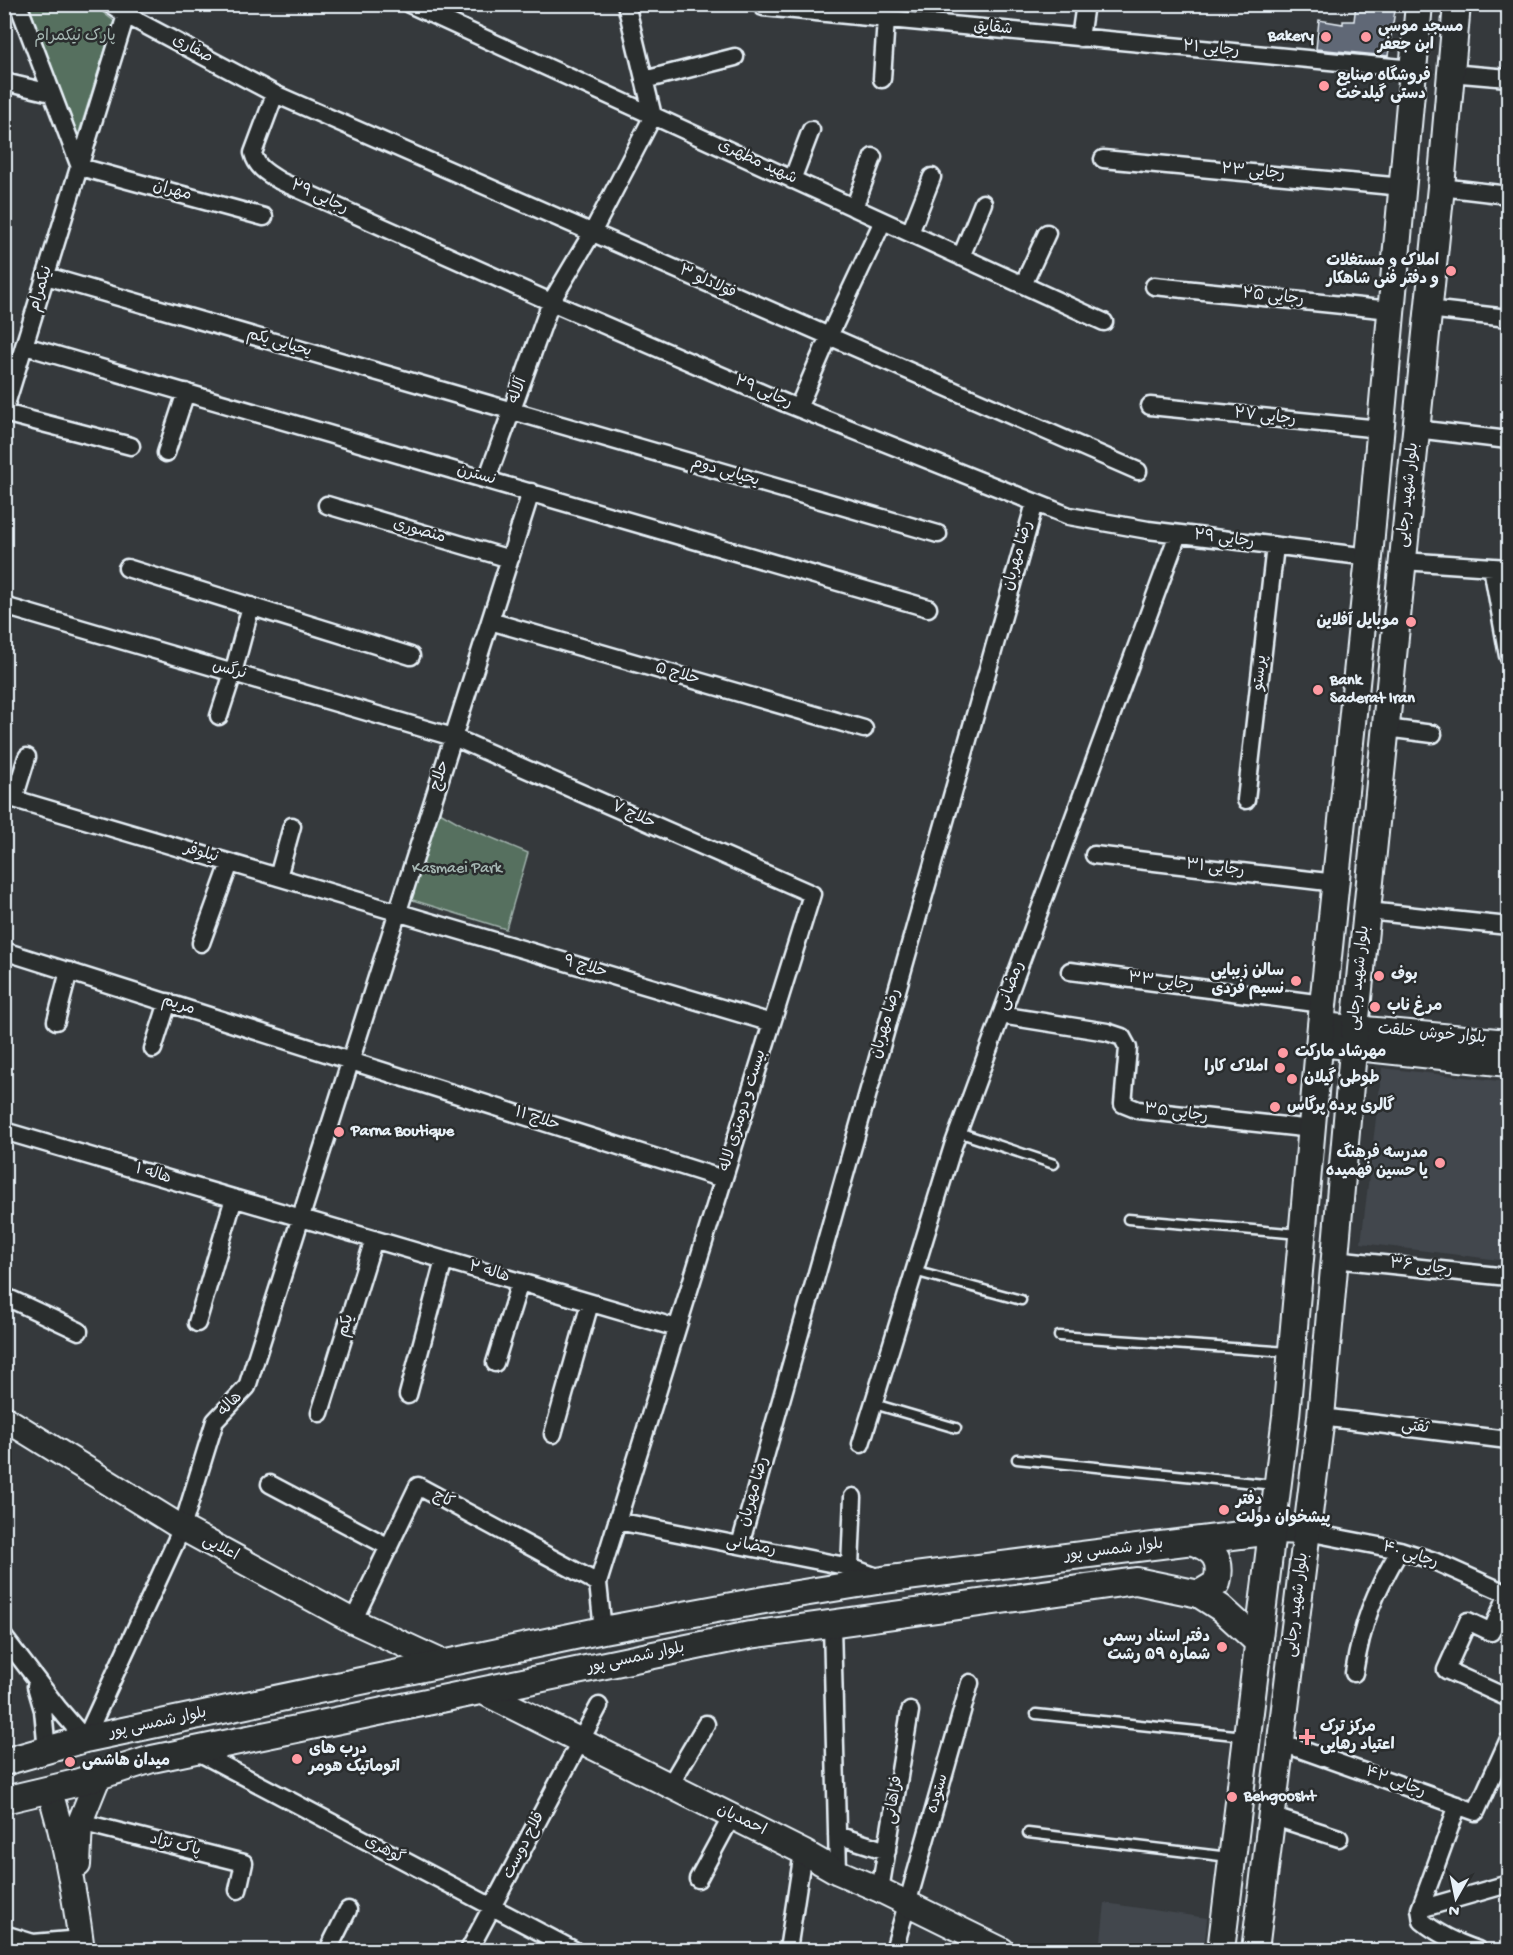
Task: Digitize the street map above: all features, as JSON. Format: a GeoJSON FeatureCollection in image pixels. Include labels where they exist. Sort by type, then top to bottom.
{"type":"FeatureCollection","features":[{"type":"Feature","properties":{"kind":"main road","name":"بلوار شهید رجایی"},"geometry":{"type":"LineString","coordinates":[[1221,1950],[1292,1352],[1321,1025],[1369,557],[1419,4]]}},
{"type":"Feature","properties":{"kind":"main road","name":"بلوار شهید رجایی"},"geometry":{"type":"LineString","coordinates":[[1255,1950],[1321,1417],[1354,1038],[1441,187],[1457,4]]}},
{"type":"Feature","properties":{"kind":"main road","name":"بلوار شمسی پور"},"geometry":{"type":"LineString","coordinates":[[4,1762],[85,1739],[603,1630],[883,1580],[1272,1531]]}},
{"type":"Feature","properties":{"kind":"main road"},"geometry":{"type":"LineString","coordinates":[[1191,1541],[1207,1547],[1217,1558],[1219,1573],[1216,1583],[1199,1594]]}},
{"type":"Feature","properties":{"kind":"main road","name":"بلوار شمسی پور"},"geometry":{"type":"LineString","coordinates":[[4,1800],[195,1750],[750,1635],[1136,1581],[1199,1594],[1221,1608],[1258,1642]]}},
{"type":"Feature","properties":{"kind":"main road"},"geometry":{"type":"LineString","coordinates":[[47,1750],[39,1756],[35,1765],[35,1774],[38,1782],[49,1789]]}},
{"type":"Feature","properties":{"kind":"street"},"geometry":{"type":"LineString","coordinates":[[18,4],[80,167]]}},
{"type":"Feature","properties":{"kind":"street","name":"صفاری"},"geometry":{"type":"LineString","coordinates":[[110,4],[126,15],[275,94]]}},
{"type":"Feature","properties":{"kind":"street","name":"شهید مطهری"},"geometry":{"type":"LineString","coordinates":[[409,4],[1104,322]]}},
{"type":"Feature","properties":{"kind":"street"},"geometry":{"type":"LineString","coordinates":[[626,4],[653,116]]}},
{"type":"Feature","properties":{"kind":"street"},"geometry":{"type":"LineString","coordinates":[[1080,38],[1085,4]]}},
{"type":"Feature","properties":{"kind":"street","name":"شقایق"},"geometry":{"type":"LineString","coordinates":[[762,7],[1080,38]]}},
{"type":"Feature","properties":{"kind":"street","name":"نیکمرام"},"geometry":{"type":"LineString","coordinates":[[4,412],[126,15]]}},
{"type":"Feature","properties":{"kind":"street"},"geometry":{"type":"LineString","coordinates":[[882,79],[886,19]]}},
{"type":"Feature","properties":{"kind":"street","name":"رجایی ۲۱"},"geometry":{"type":"LineString","coordinates":[[1080,38],[1413,69]]}},
{"type":"Feature","properties":{"kind":"street"},"geometry":{"type":"LineString","coordinates":[[644,80],[735,57]]}},
{"type":"Feature","properties":{"kind":"street"},"geometry":{"type":"LineString","coordinates":[[1450,73],[1509,78]]}},
{"type":"Feature","properties":{"kind":"street"},"geometry":{"type":"LineString","coordinates":[[4,82],[51,93]]}},
{"type":"Feature","properties":{"kind":"street","name":"فولادلو ۳"},"geometry":{"type":"LineString","coordinates":[[275,94],[1138,471]]}},
{"type":"Feature","properties":{"kind":"street","name":"رجایی ۲۹"},"geometry":{"type":"LineString","coordinates":[[275,94],[253,153],[256,163],[264,172],[552,302],[798,408],[1069,516],[1178,534],[1369,557]]}},
{"type":"Feature","properties":{"kind":"street","name":"آلاله"},"geometry":{"type":"LineString","coordinates":[[487,479],[552,302],[592,233],[653,116]]}},
{"type":"Feature","properties":{"kind":"street"},"geometry":{"type":"LineString","coordinates":[[792,180],[811,130]]}},
{"type":"Feature","properties":{"kind":"street"},"geometry":{"type":"LineString","coordinates":[[854,208],[873,157]]}},
{"type":"Feature","properties":{"kind":"street","name":"رجایی ۲۳"},"geometry":{"type":"LineString","coordinates":[[1103,159],[1403,187]]}},
{"type":"Feature","properties":{"kind":"street","name":"مهران"},"geometry":{"type":"LineString","coordinates":[[80,167],[264,217]]}},
{"type":"Feature","properties":{"kind":"street"},"geometry":{"type":"LineString","coordinates":[[909,233],[932,177]]}},
{"type":"Feature","properties":{"kind":"street"},"geometry":{"type":"LineString","coordinates":[[1441,187],[1509,195]]}},
{"type":"Feature","properties":{"kind":"street"},"geometry":{"type":"LineString","coordinates":[[961,257],[983,203]]}},
{"type":"Feature","properties":{"kind":"street"},"geometry":{"type":"LineString","coordinates":[[798,408],[883,221]]}},
{"type":"Feature","properties":{"kind":"street"},"geometry":{"type":"LineString","coordinates":[[1023,285],[1047,233]]}},
{"type":"Feature","properties":{"kind":"street","name":"یحیایی یکم"},"geometry":{"type":"LineString","coordinates":[[46,276],[512,411]]}},
{"type":"Feature","properties":{"kind":"street","name":"رجایی ۲۵"},"geometry":{"type":"LineString","coordinates":[[1154,286],[1391,310]]}},
{"type":"Feature","properties":{"kind":"street"},"geometry":{"type":"LineString","coordinates":[[1428,309],[1509,318]]}},
{"type":"Feature","properties":{"kind":"street","name":"نسترن"},"geometry":{"type":"LineString","coordinates":[[25,346],[928,608]]}},
{"type":"Feature","properties":{"kind":"street"},"geometry":{"type":"LineString","coordinates":[[166,453],[186,392]]}},
{"type":"Feature","properties":{"kind":"street","name":"رجایی ۲۷"},"geometry":{"type":"LineString","coordinates":[[1150,406],[1380,429]]}},
{"type":"Feature","properties":{"kind":"street","name":"یحیایی دوم"},"geometry":{"type":"LineString","coordinates":[[512,411],[938,534]]}},
{"type":"Feature","properties":{"kind":"street"},"geometry":{"type":"LineString","coordinates":[[4,412],[131,446]]}},
{"type":"Feature","properties":{"kind":"street"},"geometry":{"type":"LineString","coordinates":[[1416,429],[1509,440]]}},
{"type":"Feature","properties":{"kind":"street","name":"حلاج"},"geometry":{"type":"LineString","coordinates":[[351,1061],[531,492]]}},
{"type":"Feature","properties":{"kind":"street","name":"رضا مهربان"},"geometry":{"type":"LineString","coordinates":[[740,1545],[1035,503]]}},
{"type":"Feature","properties":{"kind":"street","name":"منصوری"},"geometry":{"type":"LineString","coordinates":[[327,505],[510,559]]}},
{"type":"Feature","properties":{"kind":"street","name":"رمضانی"},"geometry":{"type":"LineString","coordinates":[[861,1444],[958,1132],[1178,534]]}},
{"type":"Feature","properties":{"kind":"street","name":"پرستو"},"geometry":{"type":"LineString","coordinates":[[1246,800],[1275,546]]}},
{"type":"Feature","properties":{"kind":"street"},"geometry":{"type":"LineString","coordinates":[[1403,561],[1500,568],[1509,656]]}},
{"type":"Feature","properties":{"kind":"street"},"geometry":{"type":"LineString","coordinates":[[127,568],[411,656]]}},
{"type":"Feature","properties":{"kind":"street","name":"نرگس"},"geometry":{"type":"LineString","coordinates":[[4,606],[453,737]]}},
{"type":"Feature","properties":{"kind":"street"},"geometry":{"type":"LineString","coordinates":[[219,716],[251,606]]}},
{"type":"Feature","properties":{"kind":"street","name":"حلاج ۵"},"geometry":{"type":"LineString","coordinates":[[490,621],[864,729]]}},
{"type":"Feature","properties":{"kind":"street"},"geometry":{"type":"LineString","coordinates":[[1386,728],[1433,734]]}},
{"type":"Feature","properties":{"kind":"street","name":"حلاج ۷"},"geometry":{"type":"LineString","coordinates":[[453,737],[812,894]]}},
{"type":"Feature","properties":{"kind":"street"},"geometry":{"type":"LineString","coordinates":[[9,797],[27,757]]}},
{"type":"Feature","properties":{"kind":"street","name":"نیلوفر"},"geometry":{"type":"LineString","coordinates":[[9,797],[398,912]]}},
{"type":"Feature","properties":{"kind":"street"},"geometry":{"type":"LineString","coordinates":[[278,877],[292,825]]}},
{"type":"Feature","properties":{"kind":"street","name":"رجایی ۳۱"},"geometry":{"type":"LineString","coordinates":[[1094,855],[1336,882]]}},
{"type":"Feature","properties":{"kind":"street"},"geometry":{"type":"LineString","coordinates":[[201,943],[230,863]]}},
{"type":"Feature","properties":{"kind":"street","name":"بیست و دومتری لاله"},"geometry":{"type":"LineString","coordinates":[[677,1328],[812,894]]}},
{"type":"Feature","properties":{"kind":"street"},"geometry":{"type":"LineString","coordinates":[[1368,911],[1509,926]]}},
{"type":"Feature","properties":{"kind":"street","name":"حلاج ۹"},"geometry":{"type":"LineString","coordinates":[[398,912],[772,1023]]}},
{"type":"Feature","properties":{"kind":"street","name":"مریم"},"geometry":{"type":"LineString","coordinates":[[4,951],[351,1061]]}},
{"type":"Feature","properties":{"kind":"street"},"geometry":{"type":"LineString","coordinates":[[56,1021],[69,971]]}},
{"type":"Feature","properties":{"kind":"street","name":"رجایی ۳۳"},"geometry":{"type":"LineString","coordinates":[[1070,971],[1321,1025]]}},
{"type":"Feature","properties":{"kind":"street"},"geometry":{"type":"LineString","coordinates":[[153,1049],[168,1002]]}},
{"type":"Feature","properties":{"kind":"street","name":"رجایی ۳۵"},"geometry":{"type":"LineString","coordinates":[[1001,1015],[1107,1032],[1122,1037],[1128,1048],[1123,1104],[1138,1110],[1312,1129]]}},
{"type":"Feature","properties":{"kind":"street"},"geometry":{"type":"LineString","coordinates":[[1321,1025],[1354,1038]]}},
{"type":"Feature","properties":{"kind":"street","name":"بلوار خوش خلقت"},"geometry":{"type":"LineString","coordinates":[[1354,1038],[1509,1042]]}},
{"type":"Feature","properties":{"kind":"street","name":"بلوار خوش خلقت"},"geometry":{"type":"LineString","coordinates":[[1354,1038],[1509,1064]]}},
{"type":"Feature","properties":{"kind":"street","name":"حلاج ۱۱"},"geometry":{"type":"LineString","coordinates":[[351,1061],[723,1179]]}},
{"type":"Feature","properties":{"kind":"street","name":"هاله"},"geometry":{"type":"LineString","coordinates":[[85,1739],[182,1528],[215,1421],[247,1388],[351,1061]]}},
{"type":"Feature","properties":{"kind":"street","name":"هاله ۱"},"geometry":{"type":"LineString","coordinates":[[6,1135],[302,1218]]}},
{"type":"Feature","properties":{"kind":"street"},"geometry":{"type":"LineString","coordinates":[[197,1323],[234,1198]]}},
{"type":"Feature","properties":{"kind":"street","name":"هاله ۲"},"geometry":{"type":"LineString","coordinates":[[302,1218],[677,1328]]}},
{"type":"Feature","properties":{"kind":"street","name":"یکم"},"geometry":{"type":"LineString","coordinates":[[320,1413],[374,1239]]}},
{"type":"Feature","properties":{"kind":"street","name":"رجایی ۳۶"},"geometry":{"type":"LineString","coordinates":[[1334,1259],[1509,1277]]}},
{"type":"Feature","properties":{"kind":"street"},"geometry":{"type":"LineString","coordinates":[[408,1395],[444,1260]]}},
{"type":"Feature","properties":{"kind":"street"},"geometry":{"type":"LineString","coordinates":[[495,1363],[520,1282]]}},
{"type":"Feature","properties":{"kind":"street"},"geometry":{"type":"LineString","coordinates":[[4,1296],[79,1331]]}},
{"type":"Feature","properties":{"kind":"street"},"geometry":{"type":"LineString","coordinates":[[553,1434],[590,1303]]}},
{"type":"Feature","properties":{"kind":"street"},"geometry":{"type":"LineString","coordinates":[[603,1630],[598,1583],[677,1328]]}},
{"type":"Feature","properties":{"kind":"street","name":"ثقتی"},"geometry":{"type":"LineString","coordinates":[[1321,1417],[1509,1440]]}},
{"type":"Feature","properties":{"kind":"street","name":"اعلایی"},"geometry":{"type":"LineString","coordinates":[[4,1418],[182,1528],[353,1621],[444,1663]]}},
{"type":"Feature","properties":{"kind":"street"},"geometry":{"type":"LineString","coordinates":[[270,1484],[389,1547]]}},
{"type":"Feature","properties":{"kind":"street","name":"کاج"},"geometry":{"type":"LineString","coordinates":[[353,1621],[418,1486],[598,1583]]}},
{"type":"Feature","properties":{"kind":"street"},"geometry":{"type":"LineString","coordinates":[[850,1567],[853,1497]]}},
{"type":"Feature","properties":{"kind":"street","name":"رمضانی"},"geometry":{"type":"LineString","coordinates":[[617,1521],[850,1567],[883,1580]]}},
{"type":"Feature","properties":{"kind":"street"},"geometry":{"type":"LineString","coordinates":[[1272,1531],[1307,1532]]}},
{"type":"Feature","properties":{"kind":"street","name":"رجایی ۴۰"},"geometry":{"type":"LineString","coordinates":[[1307,1532],[1400,1550],[1434,1561],[1509,1594]]}},
{"type":"Feature","properties":{"kind":"street"},"geometry":{"type":"LineString","coordinates":[[1354,1673],[1359,1640],[1369,1608],[1400,1550]]}},
{"type":"Feature","properties":{"kind":"street"},"geometry":{"type":"LineString","coordinates":[[1509,1594],[1491,1632],[1468,1622],[1446,1670],[1509,1698]]}},
{"type":"Feature","properties":{"kind":"street"},"geometry":{"type":"LineString","coordinates":[[832,1624],[838,1872]]}},
{"type":"Feature","properties":{"kind":"street"},"geometry":{"type":"LineString","coordinates":[[4,1637],[85,1739]]}},
{"type":"Feature","properties":{"kind":"street"},"geometry":{"type":"LineString","coordinates":[[32,1674],[43,1710],[47,1750]]}},
{"type":"Feature","properties":{"kind":"street","name":"ستوده"},"geometry":{"type":"LineString","coordinates":[[894,1950],[970,1683]]}},
{"type":"Feature","properties":{"kind":"street","name":"احمدیان"},"geometry":{"type":"LineString","coordinates":[[481,1691],[732,1816],[838,1872],[1002,1950]]}},
{"type":"Feature","properties":{"kind":"street","name":"فلاح دوست"},"geometry":{"type":"LineString","coordinates":[[469,1950],[598,1706]]}},
{"type":"Feature","properties":{"kind":"street","name":"فراهانی"},"geometry":{"type":"LineString","coordinates":[[880,1890],[910,1711]]}},
{"type":"Feature","properties":{"kind":"street"},"geometry":{"type":"LineString","coordinates":[[670,1785],[706,1724]]}},
{"type":"Feature","properties":{"kind":"street","name":"رجایی ۴۲"},"geometry":{"type":"LineString","coordinates":[[1280,1742],[1476,1812],[1509,1741]]}},
{"type":"Feature","properties":{"kind":"street","name":"گوهری"},"geometry":{"type":"LineString","coordinates":[[195,1750],[492,1909],[574,1950]]}},
{"type":"Feature","properties":{"kind":"street"},"geometry":{"type":"LineString","coordinates":[[76,1904],[80,1822],[99,1775]]}},
{"type":"Feature","properties":{"kind":"street"},"geometry":{"type":"LineString","coordinates":[[4,1934],[33,1943],[81,1945],[76,1904],[61,1827],[49,1789]]}},
{"type":"Feature","properties":{"kind":"street"},"geometry":{"type":"LineString","coordinates":[[1458,1805],[1420,1909],[1422,1921],[1434,1930],[1456,1942],[1478,1950]]}},
{"type":"Feature","properties":{"kind":"street"},"geometry":{"type":"LineString","coordinates":[[698,1879],[732,1816]]}},
{"type":"Feature","properties":{"kind":"street"},"geometry":{"type":"LineString","coordinates":[[1271,1816],[1339,1838]]}},
{"type":"Feature","properties":{"kind":"street","name":"پاک نژاد"},"geometry":{"type":"LineString","coordinates":[[80,1822],[244,1863],[238,1890]]}},
{"type":"Feature","properties":{"kind":"street"},"geometry":{"type":"LineString","coordinates":[[837,1835],[887,1851]]}},
{"type":"Feature","properties":{"kind":"street"},"geometry":{"type":"LineString","coordinates":[[788,1950],[803,1852]]}},
{"type":"Feature","properties":{"kind":"street"},"geometry":{"type":"LineString","coordinates":[[1420,1909],[1509,1884]]}},
{"type":"Feature","properties":{"kind":"street"},"geometry":{"type":"LineString","coordinates":[[328,1950],[348,1910]]}},
{"type":"Feature","properties":{"kind":"lane"},"geometry":{"type":"LineString","coordinates":[[958,1132],[1054,1164]]}},
{"type":"Feature","properties":{"kind":"lane"},"geometry":{"type":"LineString","coordinates":[[1128,1219],[1303,1234]]}},
{"type":"Feature","properties":{"kind":"lane"},"geometry":{"type":"LineString","coordinates":[[914,1271],[1021,1300]]}},
{"type":"Feature","properties":{"kind":"lane"},"geometry":{"type":"LineString","coordinates":[[1059,1336],[1292,1352]]}},
{"type":"Feature","properties":{"kind":"lane"},"geometry":{"type":"LineString","coordinates":[[874,1404],[956,1428]]}},
{"type":"Feature","properties":{"kind":"lane"},"geometry":{"type":"LineString","coordinates":[[1017,1459],[1277,1486]]}},
{"type":"Feature","properties":{"kind":"lane"},"geometry":{"type":"LineString","coordinates":[[1036,1714],[1247,1736]]}},
{"type":"Feature","properties":{"kind":"lane"},"geometry":{"type":"LineString","coordinates":[[1028,1833],[1233,1857]]}},
{"type":"Feature","properties":{"kind":"shaded area","name":"مدرسه فرهنگ یا حسین فهمیده"},"geometry":{"type":"Polygon","coordinates":[[[1382,1068],[1508,1082],[1508,1261],[1361,1243],[1382,1068]]]}},
{"type":"Feature","properties":{"kind":"shaded area"},"geometry":{"type":"Polygon","coordinates":[[[1105,1903],[1207,1918],[1204,1950],[1100,1950],[1105,1903]]]}},
{"type":"Feature","properties":{"kind":"green space","name":"پارک نیکمرام"},"geometry":{"type":"Polygon","coordinates":[[[29,5],[93,5],[114,21],[77,139],[29,5]]]}},
{"type":"Feature","properties":{"kind":"green space","name":"Kasmaei Park"},"geometry":{"type":"Polygon","coordinates":[[[431,807],[468,828],[528,853],[506,929],[403,897],[431,807]]]}},
{"type":"Feature","properties":{"kind":"building","name":"مسجد موسی ابن جعفر"},"geometry":{"type":"Polygon","coordinates":[[[1356,4],[1396,4],[1388,56],[1316,49],[1319,20],[1343,24],[1343,21],[1354,21],[1356,4]]]}},
{"type":"Feature","properties":{"kind":"place","name":"Bakery"},"geometry":{"type":"Point","coordinates":[1326,37]}},
{"type":"Feature","properties":{"kind":"place","name":"مسجد موسی ابن جعفر"},"geometry":{"type":"Point","coordinates":[1366,37]}},
{"type":"Feature","properties":{"kind":"place","name":"فروشگاه صنایع دستی گیلدخت"},"geometry":{"type":"Point","coordinates":[1324,86]}},
{"type":"Feature","properties":{"kind":"place","name":"املاک و مستغلات و دفتر فنی شاهکار"},"geometry":{"type":"Point","coordinates":[1451,271]}},
{"type":"Feature","properties":{"kind":"place","name":"موبایل آفلاین"},"geometry":{"type":"Point","coordinates":[1411,622]}},
{"type":"Feature","properties":{"kind":"place","name":"Bank Saderat Iran"},"geometry":{"type":"Point","coordinates":[1318,690]}},
{"type":"Feature","properties":{"kind":"place","name":"بوف"},"geometry":{"type":"Point","coordinates":[1379,976]}},
{"type":"Feature","properties":{"kind":"place","name":"سالن زیبایی نسیم فردی"},"geometry":{"type":"Point","coordinates":[1296,981]}},
{"type":"Feature","properties":{"kind":"place","name":"مرغ ناب"},"geometry":{"type":"Point","coordinates":[1375,1007]}},
{"type":"Feature","properties":{"kind":"place","name":"مهرشاد مارکت"},"geometry":{"type":"Point","coordinates":[1283,1053]}},
{"type":"Feature","properties":{"kind":"place","name":"املاک کارا"},"geometry":{"type":"Point","coordinates":[1280,1068]}},
{"type":"Feature","properties":{"kind":"place","name":"طوطی گیلان"},"geometry":{"type":"Point","coordinates":[1292,1079]}},
{"type":"Feature","properties":{"kind":"place","name":"گالری پرده پرگاس"},"geometry":{"type":"Point","coordinates":[1275,1107]}},
{"type":"Feature","properties":{"kind":"place","name":"Parna Boutique"},"geometry":{"type":"Point","coordinates":[339,1132]}},
{"type":"Feature","properties":{"kind":"place","name":"مدرسه فرهنگ یا حسین فهمیده"},"geometry":{"type":"Point","coordinates":[1440,1163]}},
{"type":"Feature","properties":{"kind":"place","name":"دفتر پیشخوان دولت"},"geometry":{"type":"Point","coordinates":[1224,1510]}},
{"type":"Feature","properties":{"kind":"place","name":"دفتر اسناد رسمی شماره ۵۹ رشت"},"geometry":{"type":"Point","coordinates":[1222,1647]}},
{"type":"Feature","properties":{"kind":"place","name":"مرکز ترک اعتیاد رهایی"},"geometry":{"type":"Point","coordinates":[1307,1737]}},
{"type":"Feature","properties":{"kind":"place","name":"درب های اتوماتیک هومر"},"geometry":{"type":"Point","coordinates":[297,1759]}},
{"type":"Feature","properties":{"kind":"place","name":"میدان هاشمی"},"geometry":{"type":"Point","coordinates":[70,1762]}},
{"type":"Feature","properties":{"kind":"place","name":"Behgoosht"},"geometry":{"type":"Point","coordinates":[1232,1797]}}]}
